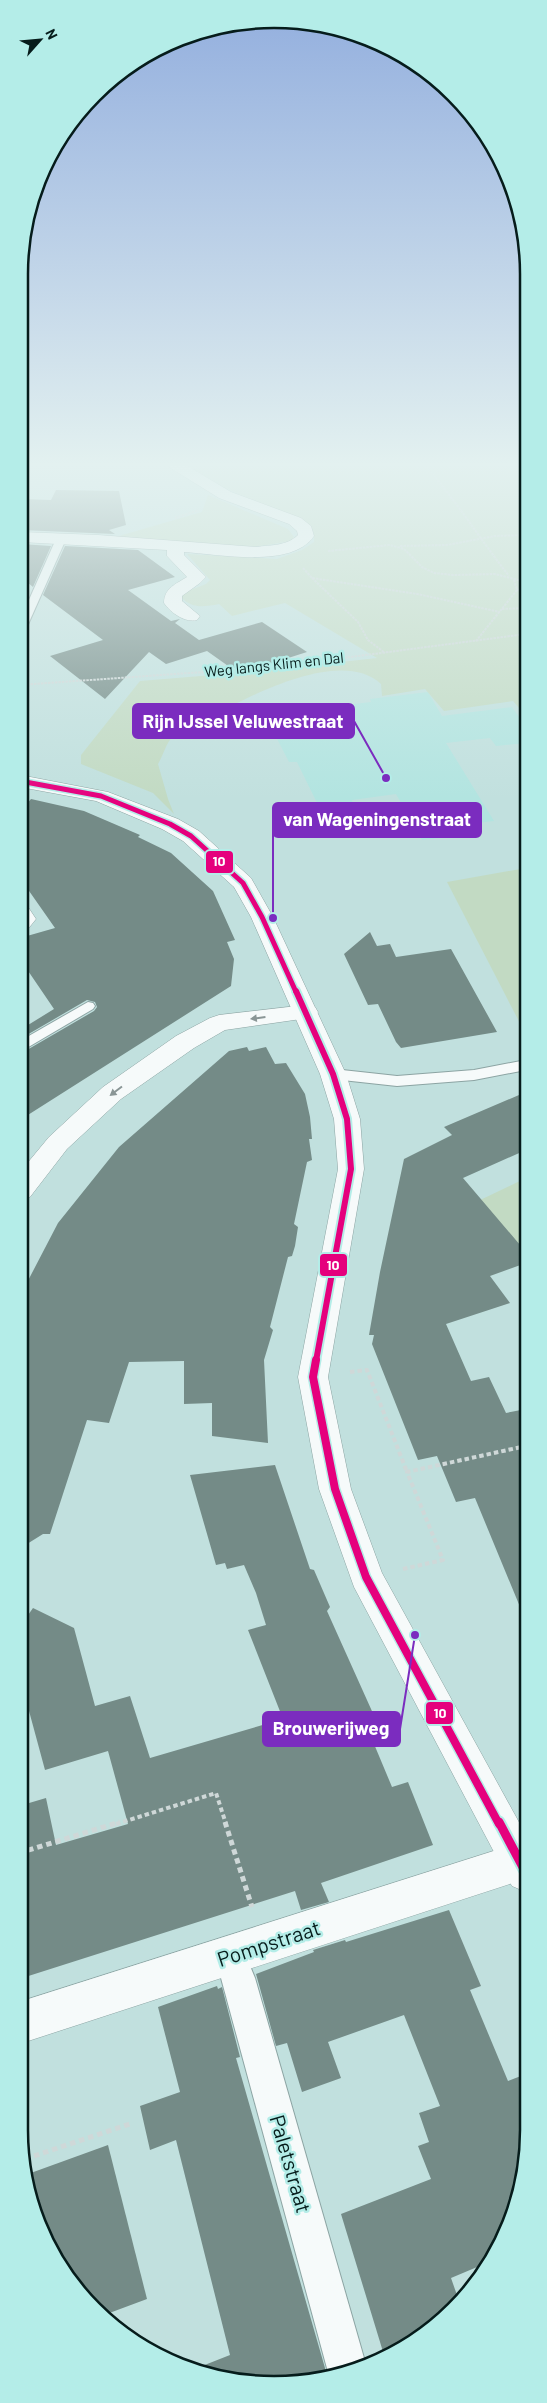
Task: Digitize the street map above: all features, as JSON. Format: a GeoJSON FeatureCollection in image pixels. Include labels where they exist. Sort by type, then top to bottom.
{"type":"FeatureCollection","features":[{"type":"Feature","properties":{"kind":"street"},"geometry":{"type":"LineString","coordinates":[[191,616],[173,603],[173,594],[178,588],[192,582],[196,576]]}},
{"type":"Feature","properties":{"kind":"street"},"geometry":{"type":"LineString","coordinates":[[28,782],[101,796],[170,824],[191,836],[242,883],[262,917],[306,1012],[333,1074],[347,1119],[351,1169],[315,1357],[313,1377],[334,1488],[366,1577],[520,1862]]}},
{"type":"Feature","properties":{"kind":"street"},"geometry":{"type":"LineString","coordinates":[[28,1180],[58,1143],[112,1093],[185,1042],[219,1023],[306,1012]]}},
{"type":"Feature","properties":{"kind":"street","name":"Pompstraat"},"geometry":{"type":"LineString","coordinates":[[28,2020],[244,1960],[520,1869]]}},
{"type":"Feature","properties":{"kind":"street","name":"Paletstraat"},"geometry":{"type":"LineString","coordinates":[[244,1960],[346,2364]]}},
{"type":"Feature","properties":{"kind":"lane"},"geometry":{"type":"LineString","coordinates":[[28,612],[45,576]]}},
{"type":"Feature","properties":{"kind":"lane"},"geometry":{"type":"LineString","coordinates":[[28,1042],[88,1006]]}},
{"type":"Feature","properties":{"kind":"lane"},"geometry":{"type":"LineString","coordinates":[[333,1074],[397,1081],[474,1075],[520,1066]]}},
{"type":"Feature","properties":{"kind":"path"},"geometry":{"type":"LineString","coordinates":[[502,576],[520,581]]}},
{"type":"Feature","properties":{"kind":"path"},"geometry":{"type":"LineString","coordinates":[[510,576],[513,579],[517,590]]}},
{"type":"Feature","properties":{"kind":"path"},"geometry":{"type":"LineString","coordinates":[[312,578],[417,594],[501,611],[520,609]]}},
{"type":"Feature","properties":{"kind":"path"},"geometry":{"type":"LineString","coordinates":[[312,578],[358,622],[368,640],[385,653]]}},
{"type":"Feature","properties":{"kind":"path"},"geometry":{"type":"LineString","coordinates":[[475,641],[517,590],[520,589]]}},
{"type":"Feature","properties":{"kind":"path","name":"Weg langs Klim en Dal"},"geometry":{"type":"LineString","coordinates":[[28,684],[274,667],[520,635]]}},
{"type":"Feature","properties":{"kind":"path"},"geometry":{"type":"LineString","coordinates":[[313,1377],[367,1370],[443,1560],[366,1577]]}},
{"type":"Feature","properties":{"kind":"path"},"geometry":{"type":"LineString","coordinates":[[407,1472],[520,1447]]}},
{"type":"Feature","properties":{"kind":"path"},"geometry":{"type":"LineString","coordinates":[[28,1850],[216,1793],[244,1960]]}},
{"type":"Feature","properties":{"kind":"path"},"geometry":{"type":"LineString","coordinates":[[29,2158],[130,2124]]}},
{"type":"Feature","properties":{"kind":"shaded area"},"geometry":{"type":"Polygon","coordinates":[[[428,692],[442,716],[512,707],[520,718],[520,744],[496,746],[490,738],[446,743],[494,821],[451,826],[456,836],[422,840],[396,794],[352,800],[353,804],[320,809],[297,762],[289,762],[273,731],[295,729],[287,712],[371,702],[370,699],[428,692]]]}},
{"type":"Feature","properties":{"kind":"green space"},"geometry":{"type":"Polygon","coordinates":[[[207,576],[520,576],[520,709],[513,701],[444,711],[425,689],[382,696],[381,684],[364,674],[343,671],[320,673],[296,679],[248,698],[185,728],[173,736],[168,742],[158,764],[174,814],[153,793],[81,764],[81,755],[140,681],[261,671],[377,658],[285,603],[232,616],[219,604],[194,605],[189,604],[181,597],[183,593],[206,584],[210,580],[207,576]]]}},
{"type":"Feature","properties":{"kind":"green space"},"geometry":{"type":"Polygon","coordinates":[[[520,869],[520,1023],[447,882],[520,869]]]}},
{"type":"Feature","properties":{"kind":"green space"},"geometry":{"type":"Polygon","coordinates":[[[520,1181],[520,1248],[476,1202],[520,1181]]]}},
{"type":"Feature","properties":{"kind":"building"},"geometry":{"type":"Polygon","coordinates":[[[28,576],[38,576],[33,587],[28,583],[28,576]]]}},
{"type":"Feature","properties":{"kind":"building"},"geometry":{"type":"Polygon","coordinates":[[[51,576],[174,576],[128,590],[171,621],[180,619],[175,623],[199,640],[262,622],[307,652],[263,666],[231,668],[207,651],[166,664],[149,652],[105,699],[50,656],[103,640],[43,595],[51,576]]]}},
{"type":"Feature","properties":{"kind":"building"},"geometry":{"type":"Polygon","coordinates":[[[31,799],[84,811],[140,835],[138,837],[171,853],[213,891],[235,940],[227,942],[234,959],[231,986],[28,1115],[28,1049],[94,1011],[97,1007],[95,1002],[87,1000],[28,1034],[28,1025],[54,1009],[28,971],[28,936],[55,928],[28,889],[28,803],[31,799]]]}},
{"type":"Feature","properties":{"kind":"building"},"geometry":{"type":"Polygon","coordinates":[[[370,932],[377,946],[390,944],[396,957],[451,949],[497,1032],[401,1048],[396,1042],[378,1004],[368,1005],[344,954],[370,932]]]}},
{"type":"Feature","properties":{"kind":"building"},"geometry":{"type":"Polygon","coordinates":[[[247,1047],[249,1051],[266,1047],[275,1064],[286,1063],[305,1094],[310,1117],[312,1139],[309,1139],[312,1160],[307,1162],[294,1224],[298,1227],[295,1246],[292,1256],[288,1257],[270,1327],[273,1330],[264,1360],[268,1443],[212,1436],[212,1403],[184,1404],[184,1361],[129,1362],[109,1423],[87,1420],[50,1534],[43,1534],[28,1543],[28,1281],[58,1223],[119,1147],[229,1051],[247,1047]]]}},
{"type":"Feature","properties":{"kind":"building"},"geometry":{"type":"Polygon","coordinates":[[[520,1095],[520,1153],[463,1178],[520,1245],[520,1265],[490,1276],[510,1303],[446,1324],[471,1381],[489,1377],[506,1413],[520,1410],[520,1607],[475,1498],[456,1502],[437,1456],[418,1460],[372,1344],[374,1335],[369,1335],[404,1159],[452,1135],[444,1127],[520,1095]]]}},
{"type":"Feature","properties":{"kind":"building"},"geometry":{"type":"Polygon","coordinates":[[[275,1465],[310,1569],[314,1570],[330,1607],[327,1611],[380,1729],[369,1732],[392,1787],[408,1782],[433,1845],[321,1883],[329,1902],[301,1910],[295,1891],[28,1976],[28,1803],[46,1798],[56,1845],[128,1824],[108,1751],[45,1770],[28,1707],[28,1615],[33,1608],[74,1628],[95,1706],[130,1696],[150,1758],[283,1719],[248,1630],[266,1625],[256,1593],[244,1565],[227,1569],[225,1563],[216,1565],[190,1475],[275,1465]]]}},
{"type":"Feature","properties":{"kind":"building"},"geometry":{"type":"Polygon","coordinates":[[[449,1910],[481,1986],[470,1990],[508,2081],[520,2076],[520,2130],[515,2177],[501,2224],[487,2253],[477,2267],[451,2278],[456,2294],[436,2314],[410,2334],[382,2350],[341,2214],[431,2179],[418,2146],[429,2142],[419,2113],[440,2106],[404,2015],[328,2042],[341,2078],[302,2092],[287,2043],[276,2046],[256,1974],[314,1952],[313,1950],[345,1940],[346,1942],[449,1910]]]}},
{"type":"Feature","properties":{"kind":"building"},"geometry":{"type":"Polygon","coordinates":[[[217,1986],[218,1989],[222,1987],[240,2057],[236,2058],[326,2370],[274,2376],[226,2371],[204,2365],[230,2355],[176,2140],[150,2150],[140,2106],[180,2092],[158,2007],[217,1986]]]}},
{"type":"Feature","properties":{"kind":"building"},"geometry":{"type":"Polygon","coordinates":[[[108,2145],[147,2299],[110,2313],[89,2292],[60,2253],[46,2224],[31,2173],[108,2145]]]}},
{"type":"Feature","properties":{"kind":"transit line","name":"10"},"geometry":{"type":"LineString","coordinates":[[28,782],[101,796],[170,824],[191,836],[243,883],[262,917],[333,1074],[347,1119],[351,1169],[313,1377],[335,1489],[366,1577],[520,1862]]}},
{"type":"Feature","properties":{"kind":"place","name":"Rijn IJssel Veluwestraat"},"geometry":{"type":"Point","coordinates":[386,778]}},
{"type":"Feature","properties":{"kind":"place","name":"van Wageningenstraat"},"geometry":{"type":"Point","coordinates":[273,918]}},
{"type":"Feature","properties":{"kind":"place","name":"Brouwerijweg"},"geometry":{"type":"Point","coordinates":[415,1635]}}]}
